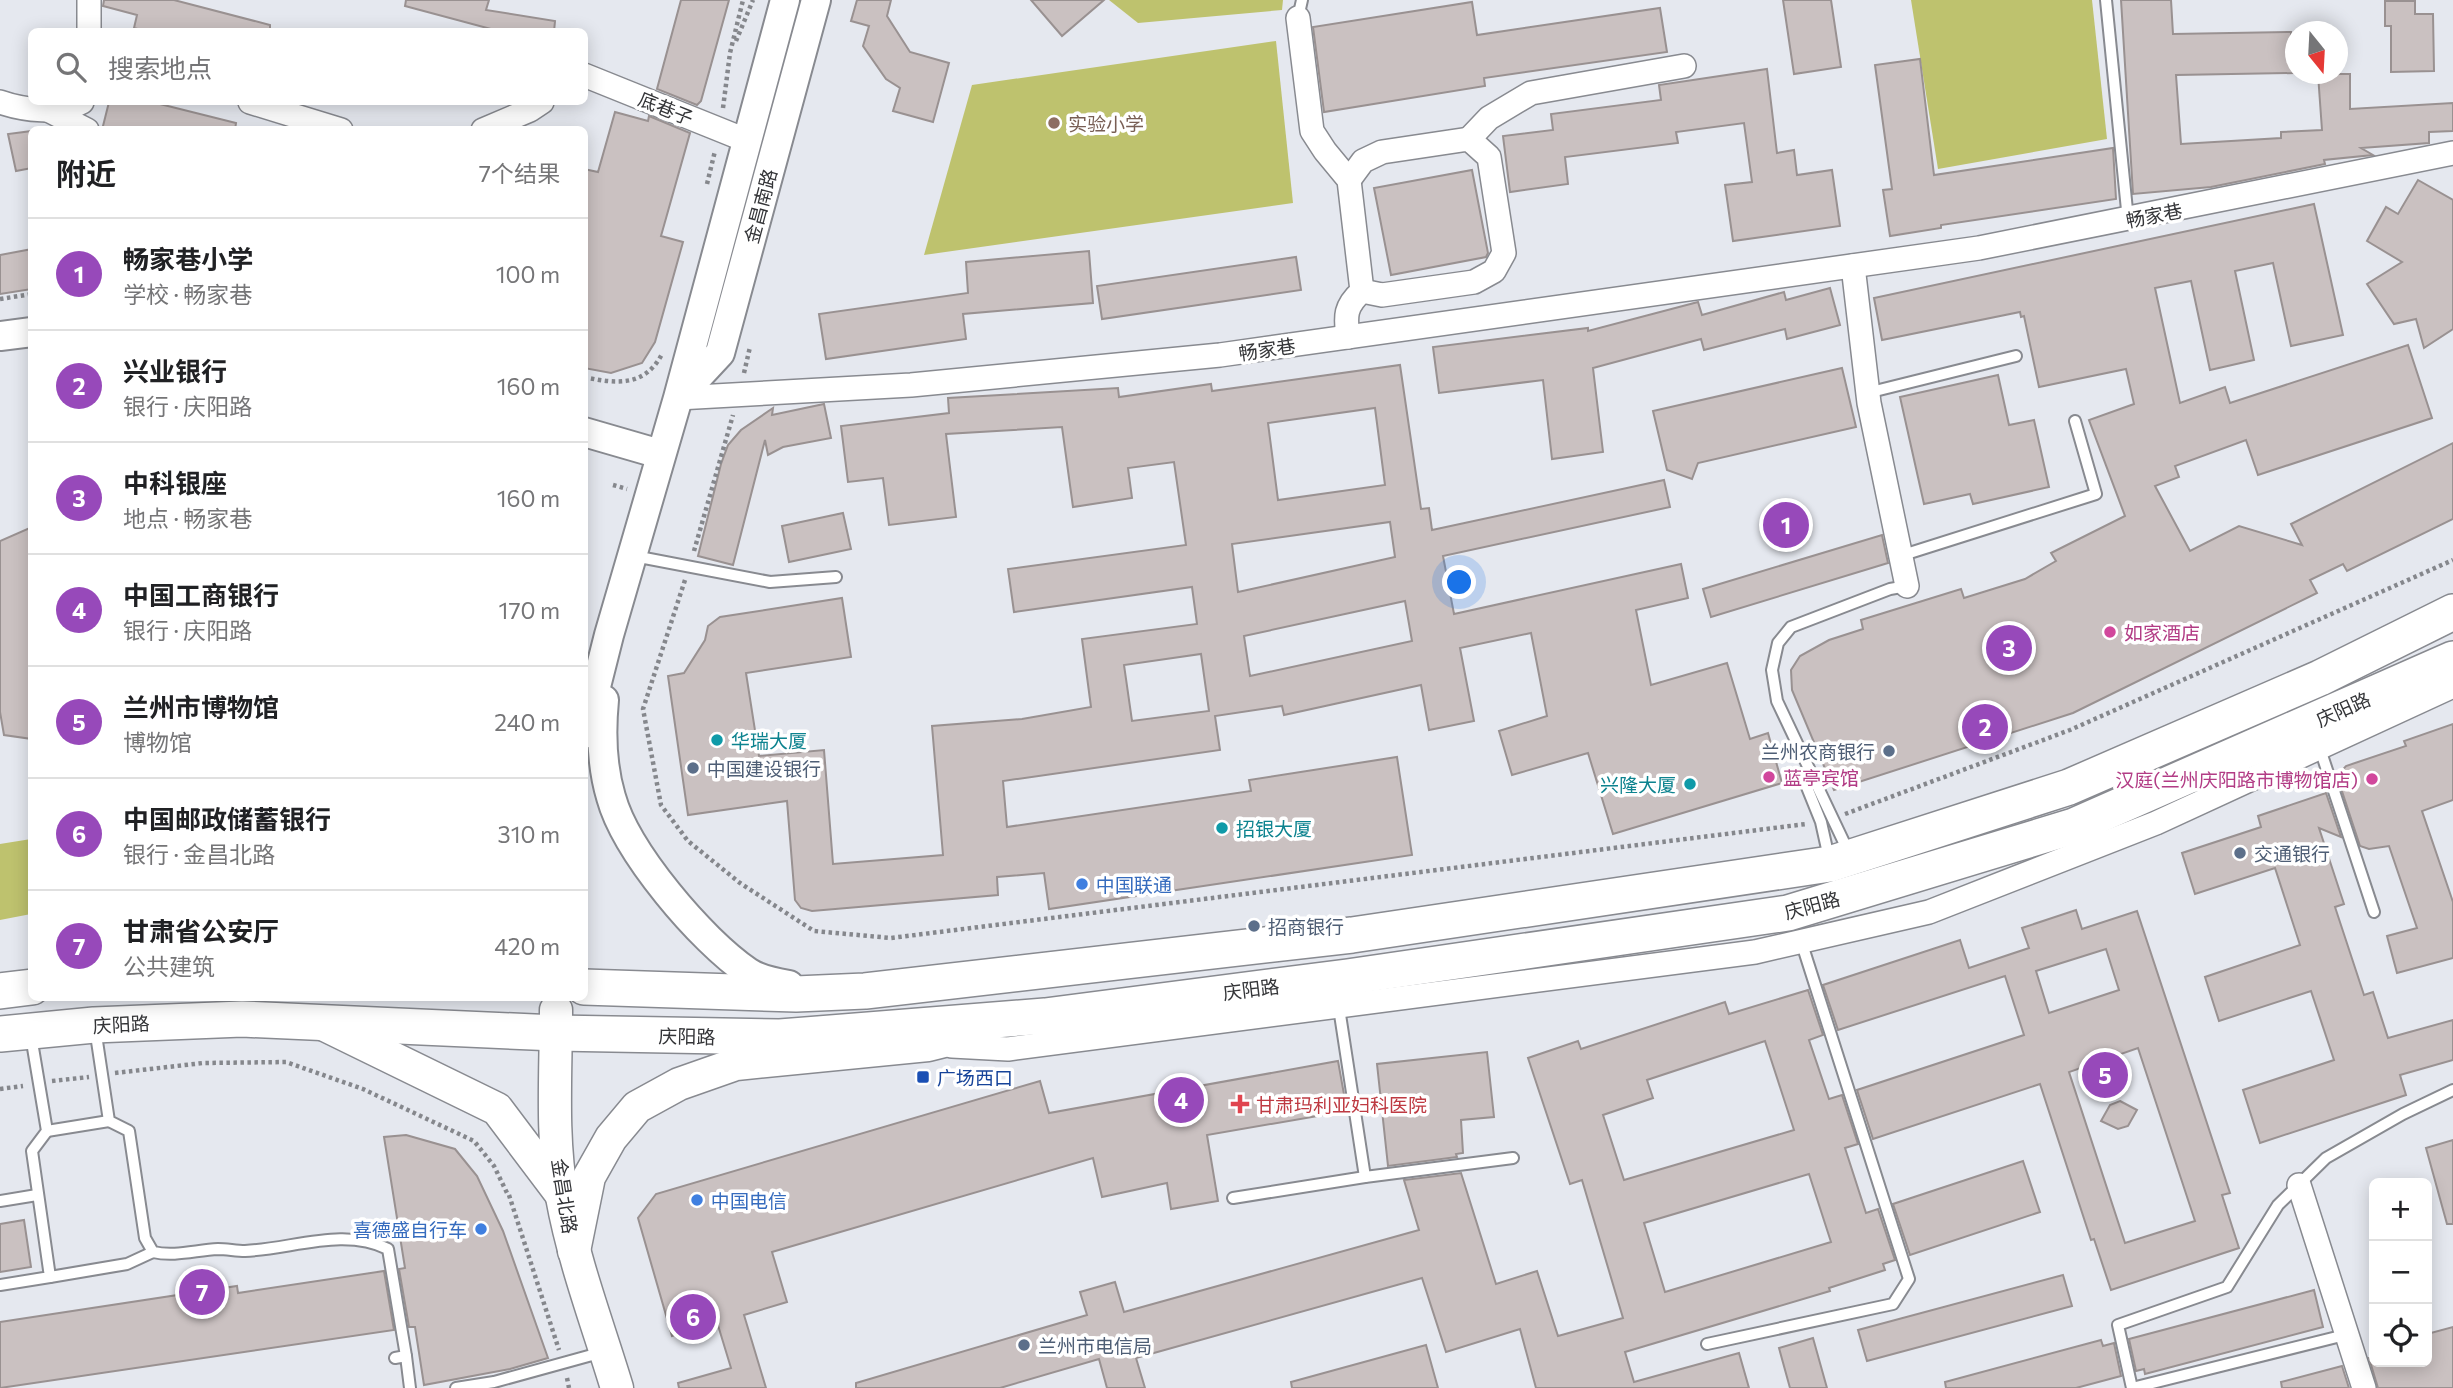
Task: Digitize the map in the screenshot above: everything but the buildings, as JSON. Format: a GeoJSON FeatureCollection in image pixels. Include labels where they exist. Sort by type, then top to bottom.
{"type":"FeatureCollection","features":[{"type":"Feature","properties":{"kind":"main road","name":"庆阳路"},"geometry":{"type":"LineString","coordinates":[[588,987],[796,994],[865,990],[1352,935],[1841,861],[2069,787],[2320,678],[2453,612]]}},
{"type":"Feature","properties":{"kind":"main road","name":"庆阳路"},"geometry":{"type":"LineString","coordinates":[[15,1032],[94,1025],[242,1019],[316,1021],[556,1013],[780,1037],[1045,1016],[1347,977],[1788,913],[2074,826],[2453,659]]}},
{"type":"Feature","properties":{"kind":"main road"},"geometry":{"type":"LineString","coordinates":[[0,991],[28,988]]}},
{"type":"Feature","properties":{"kind":"main road","name":"金昌北路"},"geometry":{"type":"LineString","coordinates":[[556,1013],[555,1117],[562,1195],[574,1251],[617,1388]]}},
{"type":"Feature","properties":{"kind":"main road"},"geometry":{"type":"LineString","coordinates":[[574,1251],[589,1177],[611,1138],[637,1107],[679,1084],[736,1064],[928,1045],[1045,1016]]}},
{"type":"Feature","properties":{"kind":"main road"},"geometry":{"type":"LineString","coordinates":[[316,1021],[497,1109],[562,1195]]}},
{"type":"Feature","properties":{"kind":"street"},"geometry":{"type":"LineString","coordinates":[[89,0],[89,28]]}},
{"type":"Feature","properties":{"kind":"street","name":"金昌南路"},"geometry":{"type":"LineString","coordinates":[[588,718],[785,0]]}},
{"type":"Feature","properties":{"kind":"street","name":"金昌南路"},"geometry":{"type":"LineString","coordinates":[[678,398],[720,353],[816,0]]}},
{"type":"Feature","properties":{"kind":"street"},"geometry":{"type":"LineString","coordinates":[[1300,9],[1312,131],[1349,180],[1362,291]]}},
{"type":"Feature","properties":{"kind":"street"},"geometry":{"type":"LineString","coordinates":[[1349,180],[1363,161],[1382,152],[1469,139],[1489,118],[1531,93],[1684,66]]}},
{"type":"Feature","properties":{"kind":"street","name":"底巷子"},"geometry":{"type":"LineString","coordinates":[[588,77],[747,141]]}},
{"type":"Feature","properties":{"kind":"street"},"geometry":{"type":"LineString","coordinates":[[0,102],[21,110],[76,105]]}},
{"type":"Feature","properties":{"kind":"street"},"geometry":{"type":"LineString","coordinates":[[260,105],[328,126]]}},
{"type":"Feature","properties":{"kind":"street"},"geometry":{"type":"LineString","coordinates":[[492,126],[537,105]]}},
{"type":"Feature","properties":{"kind":"street"},"geometry":{"type":"LineString","coordinates":[[44,108],[79,126]]}},
{"type":"Feature","properties":{"kind":"street"},"geometry":{"type":"LineString","coordinates":[[1362,291],[1382,295],[1474,282],[1494,271],[1504,253],[1489,157],[1469,139]]}},
{"type":"Feature","properties":{"kind":"street","name":"畅家巷"},"geometry":{"type":"LineString","coordinates":[[678,398],[952,381],[1220,355],[1979,248],[2453,153]]}},
{"type":"Feature","properties":{"kind":"street"},"geometry":{"type":"LineString","coordinates":[[1853,266],[1867,393],[1907,586]]}},
{"type":"Feature","properties":{"kind":"street"},"geometry":{"type":"LineString","coordinates":[[1348,337],[1345,314],[1351,300],[1362,291]]}},
{"type":"Feature","properties":{"kind":"street"},"geometry":{"type":"LineString","coordinates":[[0,336],[28,332]]}},
{"type":"Feature","properties":{"kind":"street"},"geometry":{"type":"LineString","coordinates":[[588,433],[660,454]]}},
{"type":"Feature","properties":{"kind":"street"},"geometry":{"type":"LineString","coordinates":[[588,675],[609,635]]}},
{"type":"Feature","properties":{"kind":"street"},"geometry":{"type":"LineString","coordinates":[[609,635],[603,714],[604,757],[611,797],[625,830],[653,873],[710,940],[750,974],[786,985],[865,990]]}},
{"type":"Feature","properties":{"kind":"street"},"geometry":{"type":"LineString","coordinates":[[928,1045],[1008,1049],[1339,1008],[1755,952],[1929,912],[2156,823],[2453,686]]}},
{"type":"Feature","properties":{"kind":"street"},"geometry":{"type":"LineString","coordinates":[[2299,1185],[2364,1388]]}},
{"type":"Feature","properties":{"kind":"lane"},"geometry":{"type":"LineString","coordinates":[[2106,0],[2128,220]]}},
{"type":"Feature","properties":{"kind":"lane"},"geometry":{"type":"LineString","coordinates":[[1867,393],[2015,356]]}},
{"type":"Feature","properties":{"kind":"lane"},"geometry":{"type":"LineString","coordinates":[[1900,556],[2096,494],[2075,421]]}},
{"type":"Feature","properties":{"kind":"lane"},"geometry":{"type":"LineString","coordinates":[[631,555],[770,582],[836,577]]}},
{"type":"Feature","properties":{"kind":"lane"},"geometry":{"type":"LineString","coordinates":[[1841,861],[1832,818],[1777,701],[1772,670],[1778,642],[1791,627],[1890,589],[1907,586]]}},
{"type":"Feature","properties":{"kind":"lane"},"geometry":{"type":"LineString","coordinates":[[2320,749],[2374,912]]}},
{"type":"Feature","properties":{"kind":"lane"},"geometry":{"type":"LineString","coordinates":[[1802,775],[1821,822],[1841,861]]}},
{"type":"Feature","properties":{"kind":"lane"},"geometry":{"type":"LineString","coordinates":[[1707,1344],[1893,1304],[1909,1279],[1801,941]]}},
{"type":"Feature","properties":{"kind":"lane"},"geometry":{"type":"LineString","coordinates":[[1339,1008],[1365,1177]]}},
{"type":"Feature","properties":{"kind":"lane"},"geometry":{"type":"LineString","coordinates":[[94,1025],[109,1121]]}},
{"type":"Feature","properties":{"kind":"lane"},"geometry":{"type":"LineString","coordinates":[[15,1032],[38,1083],[47,1131]]}},
{"type":"Feature","properties":{"kind":"lane"},"geometry":{"type":"LineString","coordinates":[[2345,1335],[2132,1388],[2118,1325],[2227,1287],[2278,1205],[2326,1158],[2403,1114],[2453,1090]]}},
{"type":"Feature","properties":{"kind":"lane"},"geometry":{"type":"LineString","coordinates":[[50,1277],[32,1150],[47,1131],[109,1121],[129,1131],[145,1238],[153,1252]]}},
{"type":"Feature","properties":{"kind":"lane"},"geometry":{"type":"LineString","coordinates":[[1233,1198],[1365,1177],[1513,1158]]}},
{"type":"Feature","properties":{"kind":"lane"},"geometry":{"type":"LineString","coordinates":[[0,1201],[37,1195]]}},
{"type":"Feature","properties":{"kind":"lane"},"geometry":{"type":"LineString","coordinates":[[0,1285],[127,1264],[153,1252],[167,1255],[217,1249],[245,1251],[339,1239],[369,1240],[388,1250],[400,1357],[410,1388]]}},
{"type":"Feature","properties":{"kind":"lane"},"geometry":{"type":"LineString","coordinates":[[456,1388],[606,1351]]}},
{"type":"Feature","properties":{"kind":"path"},"geometry":{"type":"LineString","coordinates":[[703,198],[720,130],[730,53],[743,0]]}},
{"type":"Feature","properties":{"kind":"path"},"geometry":{"type":"LineString","coordinates":[[730,53],[753,0]]}},
{"type":"Feature","properties":{"kind":"path"},"geometry":{"type":"LineString","coordinates":[[0,299],[28,295]]}},
{"type":"Feature","properties":{"kind":"path"},"geometry":{"type":"LineString","coordinates":[[752,341],[689,567],[643,709],[661,805],[688,841],[740,883],[814,931],[891,938],[1821,822]]}},
{"type":"Feature","properties":{"kind":"path"},"geometry":{"type":"LineString","coordinates":[[588,377],[626,382],[646,376],[657,365],[666,347]]}},
{"type":"Feature","properties":{"kind":"path"},"geometry":{"type":"LineString","coordinates":[[1832,818],[2070,730],[2453,560]]}},
{"type":"Feature","properties":{"kind":"path"},"geometry":{"type":"LineString","coordinates":[[0,1089],[203,1063],[286,1062],[363,1089],[474,1141],[494,1166],[508,1195],[537,1275],[569,1388]]}},
{"type":"Feature","properties":{"kind":"green space"},"geometry":{"type":"Polygon","coordinates":[[[1109,0],[1283,0],[1282,10],[1138,23],[1109,0]]]}},
{"type":"Feature","properties":{"kind":"green space"},"geometry":{"type":"Polygon","coordinates":[[[1911,0],[2092,0],[2107,139],[1938,169],[1911,0]]]}},
{"type":"Feature","properties":{"kind":"green space"},"geometry":{"type":"Polygon","coordinates":[[[1276,41],[1293,203],[924,255],[972,85],[1276,41]]]}},
{"type":"Feature","properties":{"kind":"green space"},"geometry":{"type":"Polygon","coordinates":[[[28,839],[28,915],[0,920],[0,844],[28,839]]]}},
{"type":"Feature","properties":{"kind":"place","name":"实验小学"},"geometry":{"type":"Point","coordinates":[1054,123]}},
{"type":"Feature","properties":{"kind":"place","name":"畅家巷小学"},"geometry":{"type":"Point","coordinates":[1786,525]}},
{"type":"Feature","properties":{"kind":"place","name":"如家酒店"},"geometry":{"type":"Point","coordinates":[2110,632]}},
{"type":"Feature","properties":{"kind":"place","name":"中科银座"},"geometry":{"type":"Point","coordinates":[2009,648]}},
{"type":"Feature","properties":{"kind":"place","name":"兴业银行"},"geometry":{"type":"Point","coordinates":[1985,727]}},
{"type":"Feature","properties":{"kind":"place","name":"华瑞大厦"},"geometry":{"type":"Point","coordinates":[717,740]}},
{"type":"Feature","properties":{"kind":"place","name":"兰州农商银行"},"geometry":{"type":"Point","coordinates":[1889,751]}},
{"type":"Feature","properties":{"kind":"place","name":"中国建设银行"},"geometry":{"type":"Point","coordinates":[693,768]}},
{"type":"Feature","properties":{"kind":"place","name":"蓝亭宾馆"},"geometry":{"type":"Point","coordinates":[1769,777]}},
{"type":"Feature","properties":{"kind":"place","name":"汉庭(兰州庆阳路市博物馆店)"},"geometry":{"type":"Point","coordinates":[2372,779]}},
{"type":"Feature","properties":{"kind":"place","name":"兴隆大厦"},"geometry":{"type":"Point","coordinates":[1690,784]}},
{"type":"Feature","properties":{"kind":"place","name":"招银大厦"},"geometry":{"type":"Point","coordinates":[1222,828]}},
{"type":"Feature","properties":{"kind":"place","name":"交通银行"},"geometry":{"type":"Point","coordinates":[2240,853]}},
{"type":"Feature","properties":{"kind":"place","name":"中国联通"},"geometry":{"type":"Point","coordinates":[1082,884]}},
{"type":"Feature","properties":{"kind":"place","name":"招商银行"},"geometry":{"type":"Point","coordinates":[1254,926]}},
{"type":"Feature","properties":{"kind":"place","name":"兰州市博物馆"},"geometry":{"type":"Point","coordinates":[2105,1075]}},
{"type":"Feature","properties":{"kind":"place","name":"广场西口"},"geometry":{"type":"Point","coordinates":[923,1077]}},
{"type":"Feature","properties":{"kind":"place","name":"中国工商银行"},"geometry":{"type":"Point","coordinates":[1181,1100]}},
{"type":"Feature","properties":{"kind":"place","name":"甘肃玛利亚妇科医院"},"geometry":{"type":"Point","coordinates":[1240,1104]}},
{"type":"Feature","properties":{"kind":"place","name":"中国电信"},"geometry":{"type":"Point","coordinates":[697,1200]}},
{"type":"Feature","properties":{"kind":"place","name":"喜德盛自行车"},"geometry":{"type":"Point","coordinates":[481,1229]}},
{"type":"Feature","properties":{"kind":"place","name":"甘肃省公安厅"},"geometry":{"type":"Point","coordinates":[202,1292]}},
{"type":"Feature","properties":{"kind":"place","name":"中国邮政储蓄银行"},"geometry":{"type":"Point","coordinates":[693,1317]}},
{"type":"Feature","properties":{"kind":"place","name":"兰州市电信局"},"geometry":{"type":"Point","coordinates":[1024,1345]}}]}
